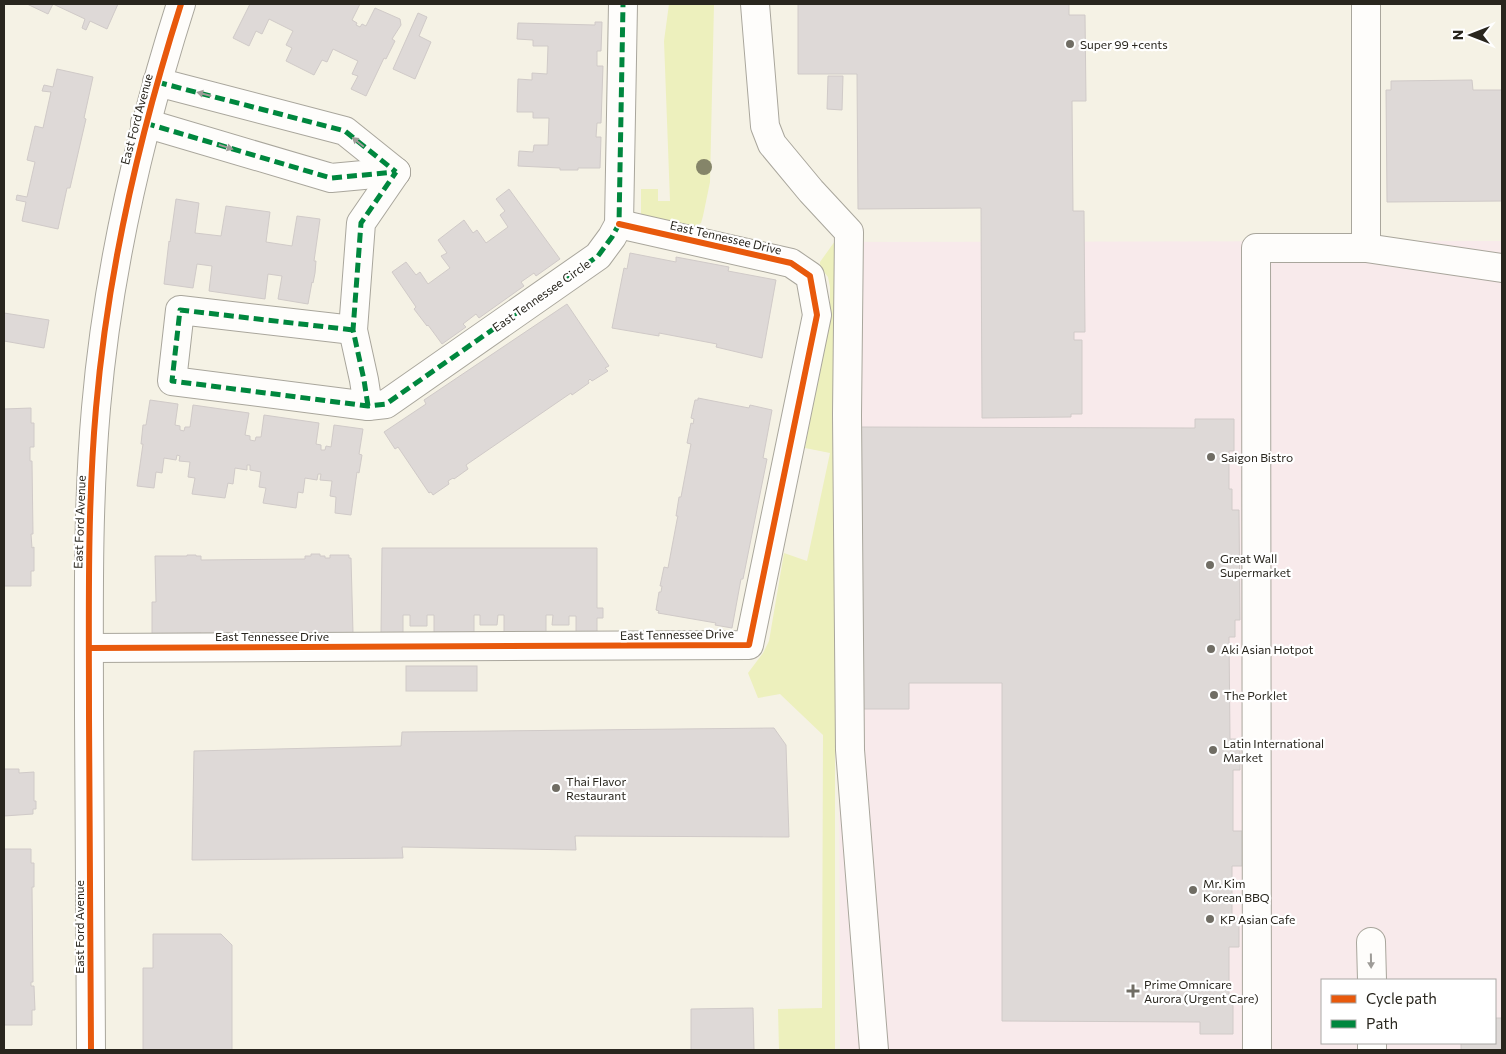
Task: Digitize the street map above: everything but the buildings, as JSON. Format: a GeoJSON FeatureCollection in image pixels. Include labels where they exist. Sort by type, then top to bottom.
{"type":"FeatureCollection","features":[{"type":"Feature","properties":{"kind":"street","name":"East Ford Avenue"},"geometry":{"type":"LineString","coordinates":[[90,1050],[88,570],[96,406],[109,299],[125,210],[145,123],[181,4]]}},
{"type":"Feature","properties":{"kind":"street"},"geometry":{"type":"LineString","coordinates":[[619,224],[623,4]]}},
{"type":"Feature","properties":{"kind":"street"},"geometry":{"type":"LineString","coordinates":[[755,4],[765,126],[772,144],[811,191],[849,232],[847,416],[850,750],[874,1050]]}},
{"type":"Feature","properties":{"kind":"street"},"geometry":{"type":"LineString","coordinates":[[1366,4],[1366,248]]}},
{"type":"Feature","properties":{"kind":"street"},"geometry":{"type":"LineString","coordinates":[[157,82],[345,131],[396,172]]}},
{"type":"Feature","properties":{"kind":"street"},"geometry":{"type":"LineString","coordinates":[[145,123],[331,178],[396,172]]}},
{"type":"Feature","properties":{"kind":"street"},"geometry":{"type":"LineString","coordinates":[[368,406],[353,330],[361,223],[396,172]]}},
{"type":"Feature","properties":{"kind":"street","name":"East Tennessee Circle"},"geometry":{"type":"LineString","coordinates":[[353,330],[180,310],[172,381],[368,406],[386,404],[598,256],[619,224]]}},
{"type":"Feature","properties":{"kind":"street","name":"East Tennessee Drive"},"geometry":{"type":"LineString","coordinates":[[89,648],[749,645],[816,315],[810,276],[791,263],[619,224]]}},
{"type":"Feature","properties":{"kind":"street"},"geometry":{"type":"LineString","coordinates":[[1257,1050],[1256,248],[1366,248],[1502,268]]}},
{"type":"Feature","properties":{"kind":"street"},"geometry":{"type":"LineString","coordinates":[[1371,942],[1372,979]]}},
{"type":"Feature","properties":{"kind":"shaded area"},"geometry":{"type":"Polygon","coordinates":[[[1502,241],[1502,1050],[840,1050],[837,242],[1502,241]]]}},
{"type":"Feature","properties":{"kind":"green space"},"geometry":{"type":"Polygon","coordinates":[[[669,4],[714,4],[710,182],[701,223],[695,227],[641,222],[641,189],[658,189],[658,201],[670,201],[664,41],[669,4]]]}},
{"type":"Feature","properties":{"kind":"green space"},"geometry":{"type":"Polygon","coordinates":[[[835,241],[835,1050],[779,1050],[778,1009],[822,1008],[823,735],[780,694],[758,698],[748,673],[763,653],[769,641],[784,553],[807,561],[830,453],[805,448],[830,307],[828,277],[820,267],[820,262],[835,241]]]}},
{"type":"Feature","properties":{"kind":"marked path"},"geometry":{"type":"LineString","coordinates":[[353,330],[180,310],[172,381],[368,406],[386,404],[598,256],[619,224],[623,4]]}},
{"type":"Feature","properties":{"kind":"marked path"},"geometry":{"type":"LineString","coordinates":[[157,82],[345,131],[396,172]]}},
{"type":"Feature","properties":{"kind":"marked path"},"geometry":{"type":"LineString","coordinates":[[145,123],[331,178],[396,172]]}},
{"type":"Feature","properties":{"kind":"marked path"},"geometry":{"type":"LineString","coordinates":[[368,406],[353,330],[361,223],[396,172]]}},
{"type":"Feature","properties":{"kind":"cycle path"},"geometry":{"type":"LineString","coordinates":[[91,1050],[89,562],[96,408],[108,305],[127,203],[152,103],[181,4]]}},
{"type":"Feature","properties":{"kind":"cycle path"},"geometry":{"type":"LineString","coordinates":[[89,648],[749,645],[817,315],[810,276],[791,263],[619,224]]}},
{"type":"Feature","properties":{"kind":"place","name":"Super 99 +cents"},"geometry":{"type":"Point","coordinates":[1070,44]}},
{"type":"Feature","properties":{"kind":"place","name":"Saigon Bistro"},"geometry":{"type":"Point","coordinates":[1211,457]}},
{"type":"Feature","properties":{"kind":"place","name":"Great Wall Supermarket"},"geometry":{"type":"Point","coordinates":[1210,565]}},
{"type":"Feature","properties":{"kind":"place","name":"Aki Asian Hotpot"},"geometry":{"type":"Point","coordinates":[1211,649]}},
{"type":"Feature","properties":{"kind":"place","name":"The Porklet"},"geometry":{"type":"Point","coordinates":[1214,695]}},
{"type":"Feature","properties":{"kind":"place","name":"Latin International Market"},"geometry":{"type":"Point","coordinates":[1213,750]}},
{"type":"Feature","properties":{"kind":"place","name":"Thai Flavor Restaurant"},"geometry":{"type":"Point","coordinates":[556,788]}},
{"type":"Feature","properties":{"kind":"place","name":"Mr. Kim Korean BBQ"},"geometry":{"type":"Point","coordinates":[1193,890]}},
{"type":"Feature","properties":{"kind":"place","name":"KP Asian Cafe"},"geometry":{"type":"Point","coordinates":[1210,919]}},
{"type":"Feature","properties":{"kind":"place","name":"Prime Omnicare Aurora (Urgent Care)"},"geometry":{"type":"Point","coordinates":[1133,991]}}]}
